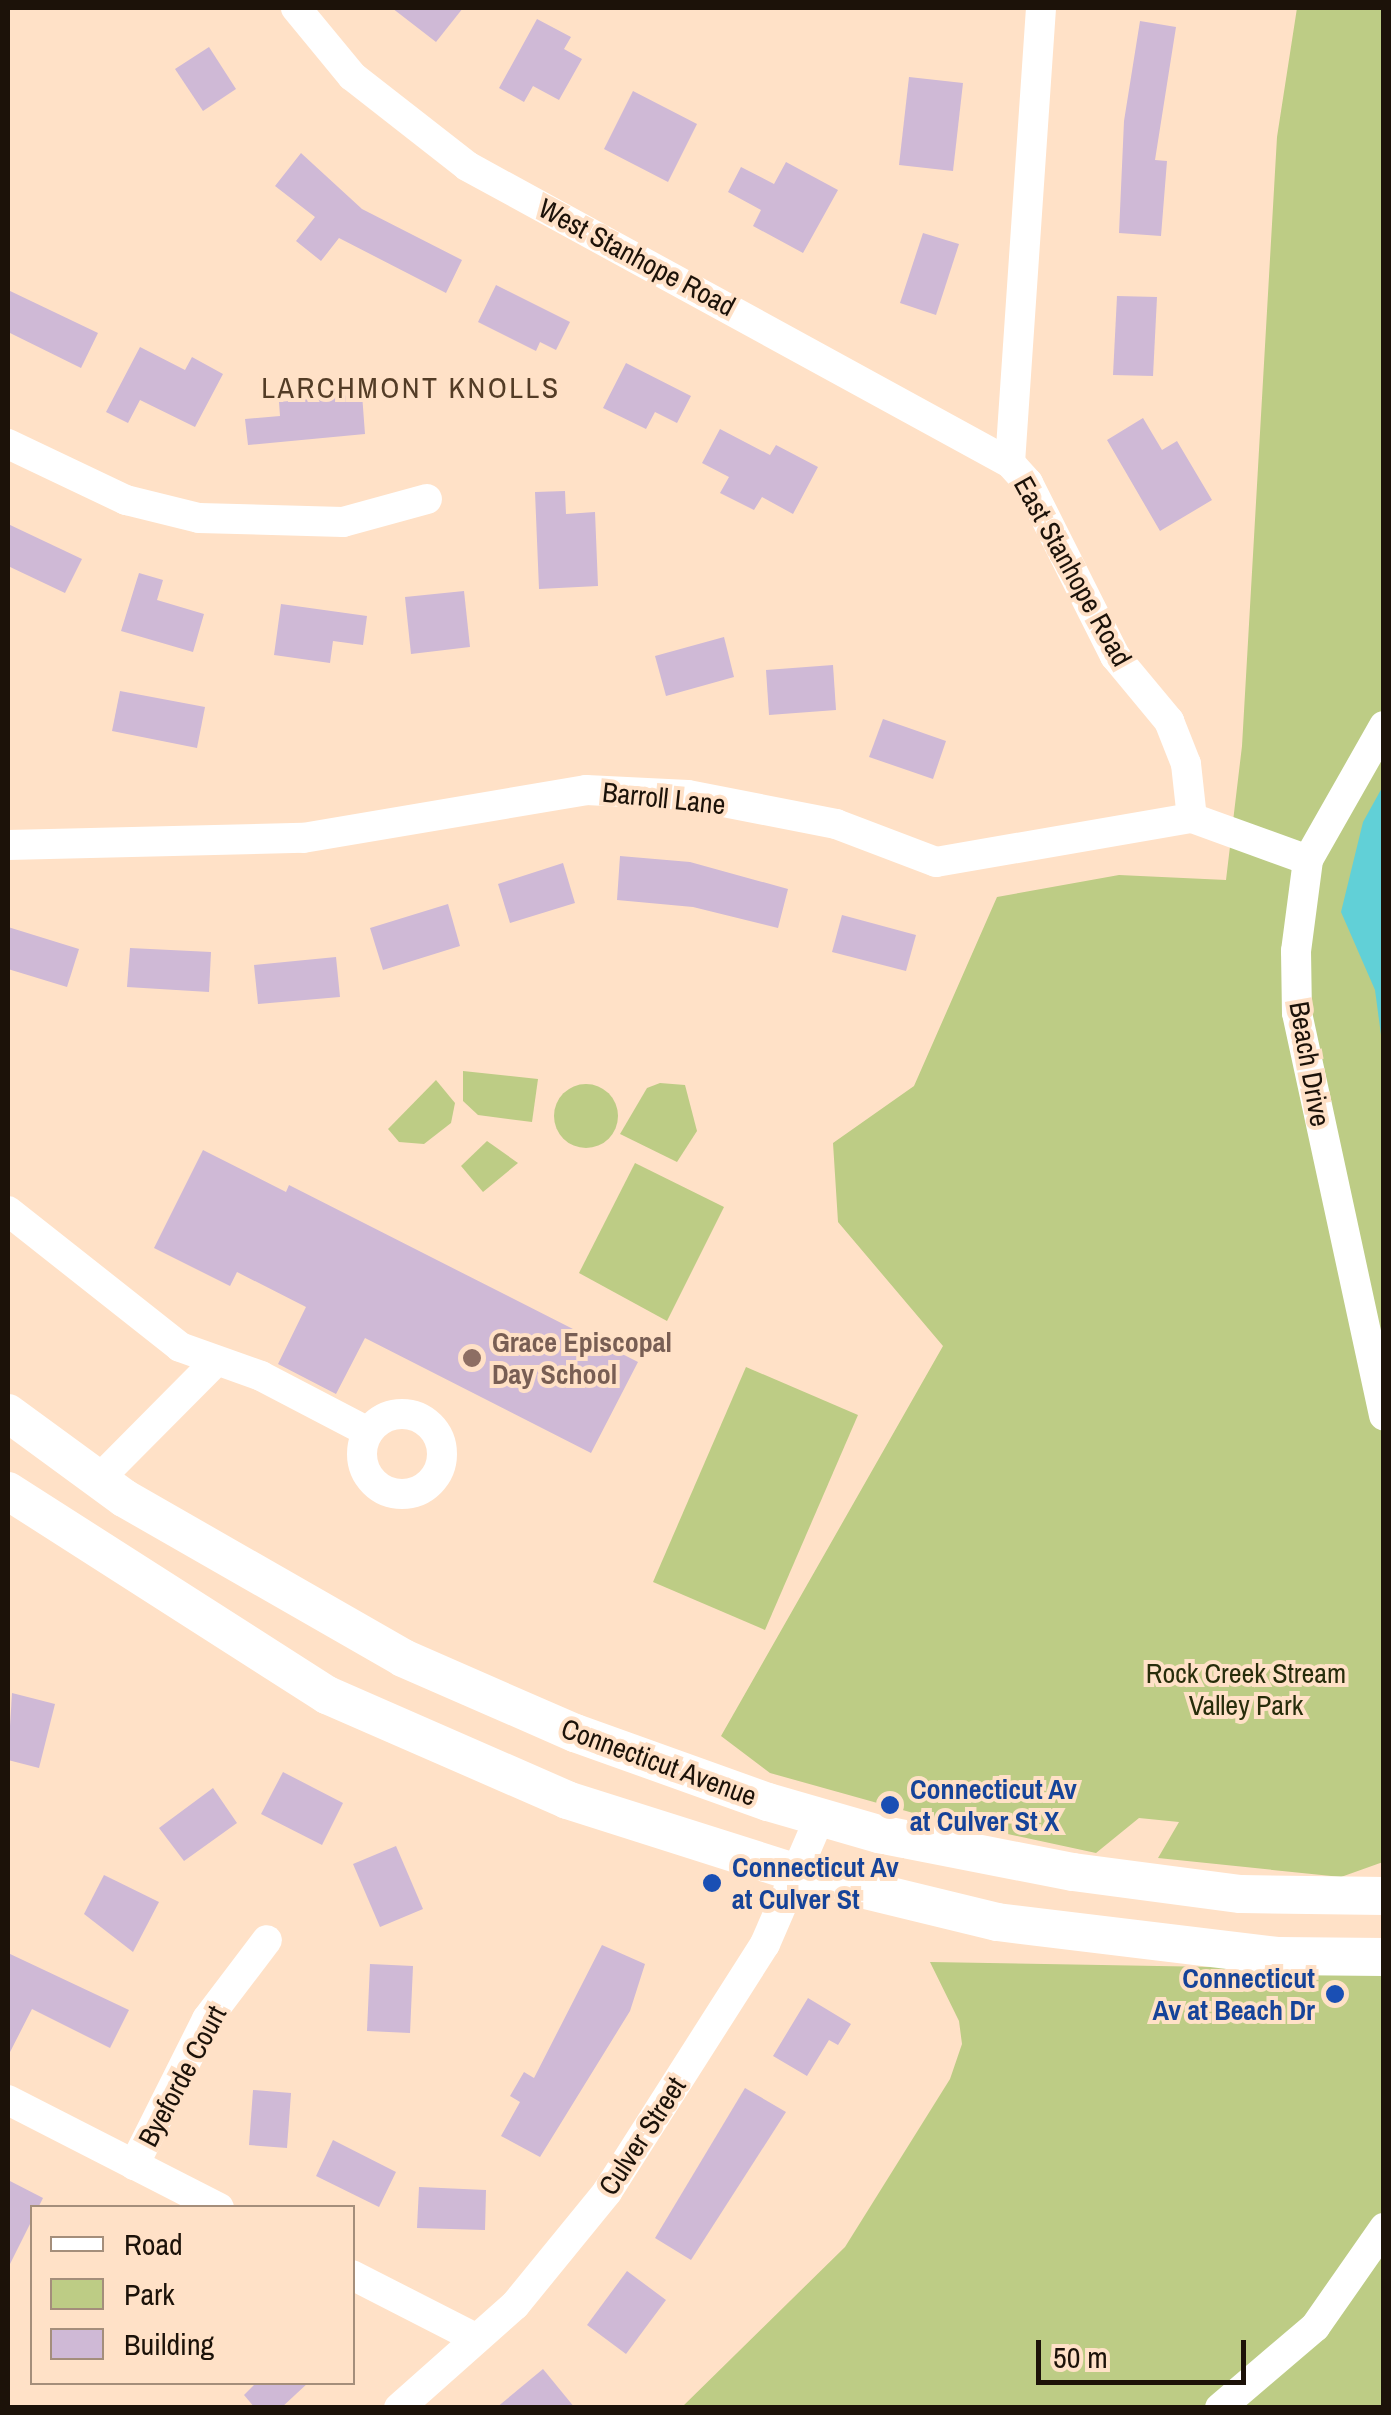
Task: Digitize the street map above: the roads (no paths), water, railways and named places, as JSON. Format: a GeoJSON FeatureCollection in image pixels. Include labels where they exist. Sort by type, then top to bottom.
{"type":"FeatureCollection","features":[{"type":"Feature","properties":{"kind":"main road","name":"Connecticut Avenue"},"geometry":{"type":"LineString","coordinates":[[8,1413],[98,1479],[403,1658],[574,1732],[820,1817],[1073,1872],[1241,1894],[1384,1896]]}},
{"type":"Feature","properties":{"kind":"main road"},"geometry":{"type":"LineString","coordinates":[[62,1529],[98,1479]]}},
{"type":"Feature","properties":{"kind":"main road"},"geometry":{"type":"LineString","coordinates":[[8,1491],[62,1529],[328,1695],[566,1800],[800,1874],[1014,1924],[1279,1956],[1384,1958]]}},
{"type":"Feature","properties":{"kind":"street","name":"West Stanhope Road"},"geometry":{"type":"LineString","coordinates":[[296,8],[352,76],[467,166],[1010,463]]}},
{"type":"Feature","properties":{"kind":"street","name":"East Stanhope Road"},"geometry":{"type":"LineString","coordinates":[[1041,8],[1010,463],[1028,483],[1115,656],[1169,721],[1186,764],[1192,818]]}},
{"type":"Feature","properties":{"kind":"street"},"geometry":{"type":"LineString","coordinates":[[8,444],[126,500],[199,518],[343,522],[427,500]]}},
{"type":"Feature","properties":{"kind":"street","name":"Beach Drive"},"geometry":{"type":"LineString","coordinates":[[1384,726],[1308,860],[1298,1013],[1384,1416]]}},
{"type":"Feature","properties":{"kind":"street","name":"Barroll Lane"},"geometry":{"type":"LineString","coordinates":[[8,845],[303,838],[586,790],[688,795],[836,824],[936,862],[1192,818]]}},
{"type":"Feature","properties":{"kind":"street"},"geometry":{"type":"LineString","coordinates":[[1192,818],[1308,860]]}},
{"type":"Feature","properties":{"kind":"street"},"geometry":{"type":"LineString","coordinates":[[8,1212],[112,1300],[215,1362],[261,1376],[368,1432]]}},
{"type":"Feature","properties":{"kind":"street"},"geometry":{"type":"LineString","coordinates":[[98,1479],[215,1362]]}},
{"type":"Feature","properties":{"kind":"street","name":"Culver Street"},"geometry":{"type":"LineString","coordinates":[[399,2408],[473,2336],[515,2305],[607,2192],[765,1944],[800,1874],[820,1817]]}},
{"type":"Feature","properties":{"kind":"street","name":"Byeforde Court"},"geometry":{"type":"LineString","coordinates":[[134,2164],[207,2020],[267,1940]]}},
{"type":"Feature","properties":{"kind":"street"},"geometry":{"type":"LineString","coordinates":[[8,2100],[213,2205]]}},
{"type":"Feature","properties":{"kind":"street"},"geometry":{"type":"LineString","coordinates":[[1220,2408],[1315,2327],[1384,2228]]}},
{"type":"Feature","properties":{"kind":"street"},"geometry":{"type":"LineString","coordinates":[[355,2277],[473,2336]]}},
{"type":"Feature","properties":{"kind":"water"},"geometry":{"type":"Polygon","coordinates":[[[1383,786],[1383,1050],[1375,990],[1341,912],[1363,822],[1383,786]]]}},
{"type":"Feature","properties":{"kind":"place","name":"Grace Episcopal Day School"},"geometry":{"type":"Point","coordinates":[472,1358]}},
{"type":"Feature","properties":{"kind":"place","name":"Connecticut Av at Culver St X"},"geometry":{"type":"Point","coordinates":[890,1805]}},
{"type":"Feature","properties":{"kind":"place","name":"Connecticut Av at Culver St"},"geometry":{"type":"Point","coordinates":[712,1883]}},
{"type":"Feature","properties":{"kind":"place","name":"Connecticut Av at Beach Dr"},"geometry":{"type":"Point","coordinates":[1335,1994]}},
{"type":"Feature","properties":{"kind":"district","name":"LARCHMONT KNOLLS"},"geometry":{"type":"Point","coordinates":[411,387]}},
{"type":"Feature","properties":{"kind":"park label","name":"Rock Creek Stream Valley Park"},"geometry":{"type":"Point","coordinates":[1246,1689]}}]}
